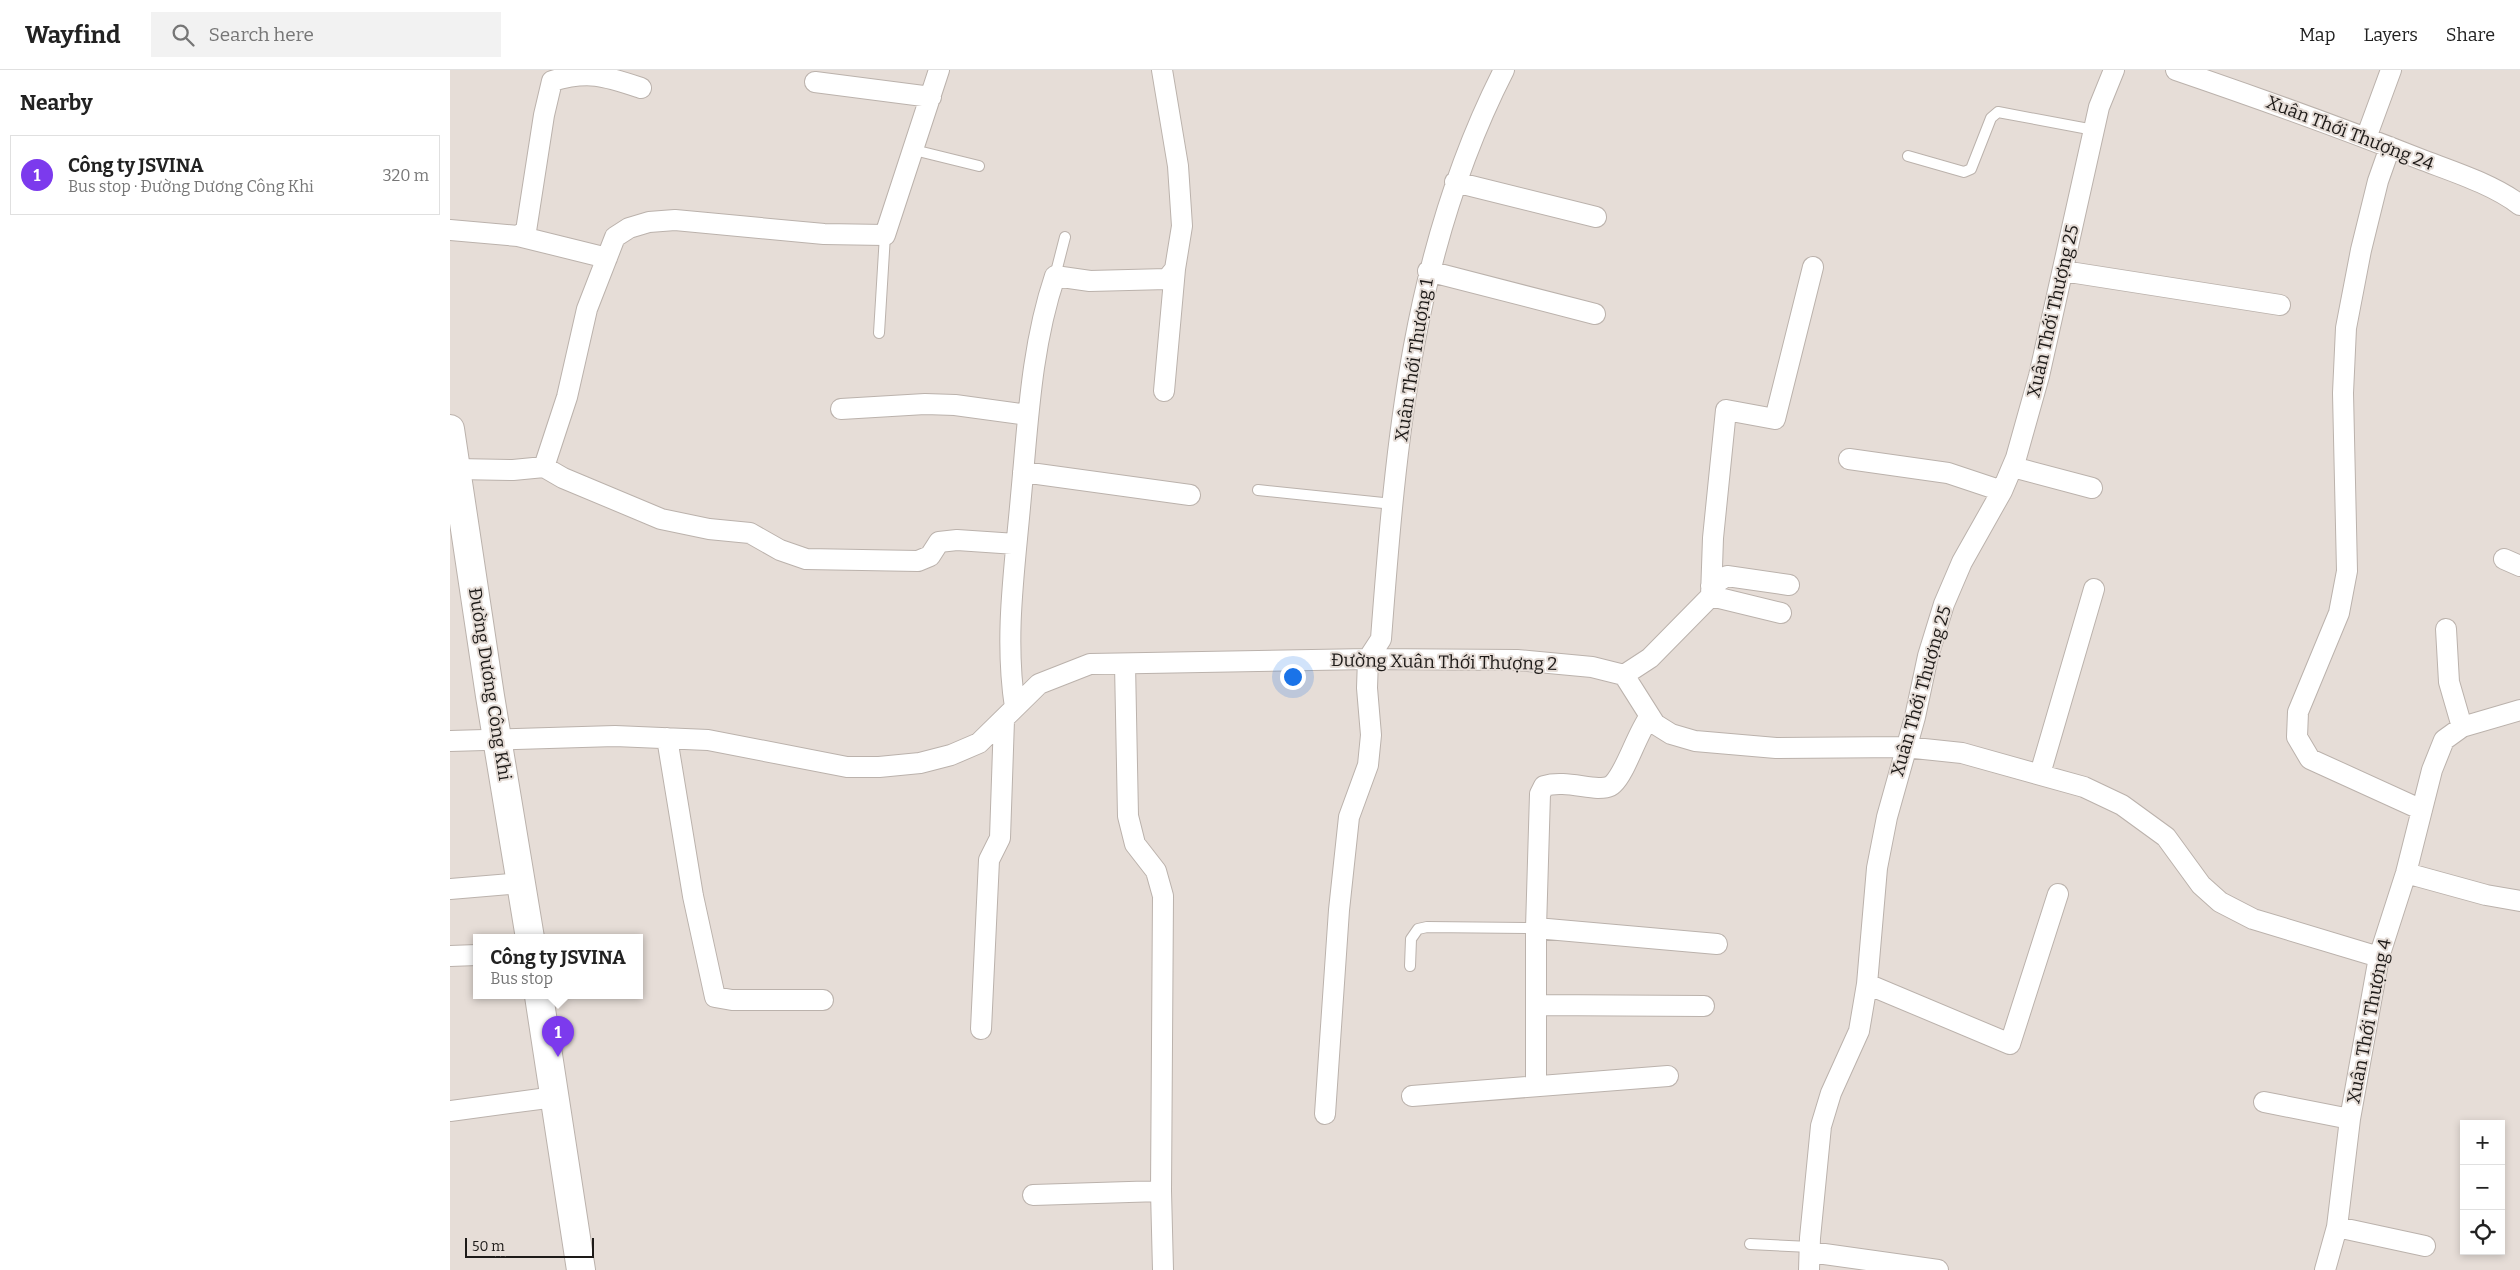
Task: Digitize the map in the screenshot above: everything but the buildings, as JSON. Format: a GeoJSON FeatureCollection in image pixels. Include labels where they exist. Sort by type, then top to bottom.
{"type":"FeatureCollection","features":[{"type":"Feature","properties":{"kind":"main road","name":"Đường Dương Công Khi"},"geometry":{"type":"LineString","coordinates":[[450,429],[456,469],[456,508],[498,738],[529,934]]}},
{"type":"Feature","properties":{"kind":"main road"},"geometry":{"type":"LineString","coordinates":[[539,999],[581,1270]]}},
{"type":"Feature","properties":{"kind":"street"},"geometry":{"type":"LineString","coordinates":[[518,236],[526,231],[544,115],[552,81],[569,73],[584,70],[641,88]]}},
{"type":"Feature","properties":{"kind":"street"},"geometry":{"type":"LineString","coordinates":[[544,467],[567,397],[587,309],[615,237],[629,228],[649,222],[675,220],[824,234],[885,235],[939,70]]}},
{"type":"Feature","properties":{"kind":"street"},"geometry":{"type":"LineString","coordinates":[[1162,70],[1178,166],[1182,226],[1175,269],[1164,391]]}},
{"type":"Feature","properties":{"kind":"street","name":"Xuân Thới Thượng 1"},"geometry":{"type":"LineString","coordinates":[[1368,659],[1381,639],[1393,504],[1415,331],[1428,271],[1455,182],[1472,138],[1504,70]]}},
{"type":"Feature","properties":{"kind":"street","name":"Xuân Thới Thượng 25"},"geometry":{"type":"LineString","coordinates":[[1809,1256],[1821,1126],[1831,1093],[1859,1031],[1867,984],[1877,868],[1887,817],[1915,717],[1928,656],[1944,604],[1962,562],[2002,491],[2013,467],[2039,376],[2098,107],[2114,70]]}},
{"type":"Feature","properties":{"kind":"street","name":"Xuân Thới Thượng 24"},"geometry":{"type":"LineString","coordinates":[[2176,70],[2290,109],[2390,147],[2476,181],[2519,202]]}},
{"type":"Feature","properties":{"kind":"street"},"geometry":{"type":"LineString","coordinates":[[2366,138],[2391,70]]}},
{"type":"Feature","properties":{"kind":"street"},"geometry":{"type":"LineString","coordinates":[[815,82],[931,97]]}},
{"type":"Feature","properties":{"kind":"street"},"geometry":{"type":"LineString","coordinates":[[2390,147],[2378,181],[2361,250],[2346,328],[2343,393],[2347,571],[2339,613],[2298,712],[2297,737],[2310,759],[2422,810]]}},
{"type":"Feature","properties":{"kind":"street"},"geometry":{"type":"LineString","coordinates":[[1455,182],[1596,217]]}},
{"type":"Feature","properties":{"kind":"street"},"geometry":{"type":"LineString","coordinates":[[450,230],[518,236],[607,258]]}},
{"type":"Feature","properties":{"kind":"street"},"geometry":{"type":"LineString","coordinates":[[1711,591],[1713,538],[1726,410],[1775,419],[1814,266]]}},
{"type":"Feature","properties":{"kind":"street"},"geometry":{"type":"LineString","coordinates":[[981,1029],[989,860],[1000,838],[1010,714],[1011,594],[1028,415],[1042,324],[1055,276],[1090,281],[1167,279],[1175,269]]}},
{"type":"Feature","properties":{"kind":"street"},"geometry":{"type":"LineString","coordinates":[[1428,271],[1595,314]]}},
{"type":"Feature","properties":{"kind":"street"},"geometry":{"type":"LineString","coordinates":[[2063,271],[2280,305]]}},
{"type":"Feature","properties":{"kind":"street"},"geometry":{"type":"LineString","coordinates":[[841,409],[925,404],[955,405],[1028,415]]}},
{"type":"Feature","properties":{"kind":"street"},"geometry":{"type":"LineString","coordinates":[[1849,459],[1948,473],[2002,491]]}},
{"type":"Feature","properties":{"kind":"street"},"geometry":{"type":"LineString","coordinates":[[456,469],[514,470],[544,467],[563,478],[661,519],[709,529],[750,533],[780,550],[806,559],[918,562],[930,556],[938,542],[957,540],[1016,544]]}},
{"type":"Feature","properties":{"kind":"street"},"geometry":{"type":"LineString","coordinates":[[2013,467],[2092,488]]}},
{"type":"Feature","properties":{"kind":"street"},"geometry":{"type":"LineString","coordinates":[[1023,472],[1190,496]]}},
{"type":"Feature","properties":{"kind":"street"},"geometry":{"type":"LineString","coordinates":[[1789,585],[1727,576],[1650,658],[1624,675],[1655,724],[1695,741],[1776,748],[1905,748],[1962,754],[2084,787],[2122,806],[2166,837],[2201,885],[2220,902],[2253,919],[2379,957]]}},
{"type":"Feature","properties":{"kind":"street"},"geometry":{"type":"LineString","coordinates":[[2040,774],[2094,589]]}},
{"type":"Feature","properties":{"kind":"street"},"geometry":{"type":"LineString","coordinates":[[1711,591],[1780,613]]}},
{"type":"Feature","properties":{"kind":"street"},"geometry":{"type":"LineString","coordinates":[[2446,630],[2449,682],[2462,727]]}},
{"type":"Feature","properties":{"kind":"street"},"geometry":{"type":"LineString","coordinates":[[1325,1114],[1349,817],[1368,765],[1371,735],[1367,688],[1368,659]]}},
{"type":"Feature","properties":{"kind":"street","name":"Đường Xuân Thới Thượng 2"},"geometry":{"type":"LineString","coordinates":[[450,741],[498,738],[667,738],[708,740],[848,767],[879,766],[920,763],[952,755],[979,743],[1040,684],[1090,664],[1368,659],[1517,660],[1592,667],[1624,675]]}},
{"type":"Feature","properties":{"kind":"street"},"geometry":{"type":"LineString","coordinates":[[1125,664],[1128,816],[1135,844],[1156,871],[1164,896],[1161,1191],[1163,1270]]}},
{"type":"Feature","properties":{"kind":"street","name":"Xuân Thới Thượng 4"},"geometry":{"type":"LineString","coordinates":[[2325,1270],[2337,1227],[2350,1119],[2379,957],[2406,873],[2432,770],[2444,740],[2462,727],[2520,710]]}},
{"type":"Feature","properties":{"kind":"street"},"geometry":{"type":"LineString","coordinates":[[1536,1086],[1536,928],[1540,794],[1544,786],[1553,783],[1602,788],[1611,786],[1639,730],[1650,716]]}},
{"type":"Feature","properties":{"kind":"street"},"geometry":{"type":"LineString","coordinates":[[667,738],[693,896],[714,995],[720,1000],[823,1000]]}},
{"type":"Feature","properties":{"kind":"street"},"geometry":{"type":"LineString","coordinates":[[2406,873],[2486,895],[2520,901]]}},
{"type":"Feature","properties":{"kind":"street"},"geometry":{"type":"LineString","coordinates":[[450,889],[522,883]]}},
{"type":"Feature","properties":{"kind":"street"},"geometry":{"type":"LineString","coordinates":[[1867,984],[2010,1044],[2058,894]]}},
{"type":"Feature","properties":{"kind":"street"},"geometry":{"type":"LineString","coordinates":[[1536,928],[1717,944]]}},
{"type":"Feature","properties":{"kind":"street"},"geometry":{"type":"LineString","coordinates":[[450,956],[473,955]]}},
{"type":"Feature","properties":{"kind":"street"},"geometry":{"type":"LineString","coordinates":[[1536,1005],[1704,1006]]}},
{"type":"Feature","properties":{"kind":"street"},"geometry":{"type":"LineString","coordinates":[[1412,1096],[1668,1076]]}},
{"type":"Feature","properties":{"kind":"street"},"geometry":{"type":"LineString","coordinates":[[450,1111],[554,1097]]}},
{"type":"Feature","properties":{"kind":"street"},"geometry":{"type":"LineString","coordinates":[[2264,1102],[2350,1119]]}},
{"type":"Feature","properties":{"kind":"street"},"geometry":{"type":"LineString","coordinates":[[1033,1195],[1161,1191]]}},
{"type":"Feature","properties":{"kind":"street"},"geometry":{"type":"LineString","coordinates":[[2337,1227],[2425,1246]]}},
{"type":"Feature","properties":{"kind":"street"},"geometry":{"type":"LineString","coordinates":[[1809,1256],[1938,1270]]}},
{"type":"Feature","properties":{"kind":"lane"},"geometry":{"type":"LineString","coordinates":[[1908,156],[1964,172],[1971,169],[1991,118],[1998,112],[2094,130]]}},
{"type":"Feature","properties":{"kind":"lane"},"geometry":{"type":"LineString","coordinates":[[914,150],[979,166]]}},
{"type":"Feature","properties":{"kind":"lane"},"geometry":{"type":"LineString","coordinates":[[879,333],[885,235]]}},
{"type":"Feature","properties":{"kind":"lane"},"geometry":{"type":"LineString","coordinates":[[1055,276],[1065,237]]}},
{"type":"Feature","properties":{"kind":"lane"},"geometry":{"type":"LineString","coordinates":[[1258,490],[1393,504]]}},
{"type":"Feature","properties":{"kind":"lane"},"geometry":{"type":"LineString","coordinates":[[1410,966],[1411,939],[1418,929],[1427,927],[1536,928]]}},
{"type":"Feature","properties":{"kind":"lane"},"geometry":{"type":"LineString","coordinates":[[1750,1244],[1809,1256]]}},
{"type":"Feature","properties":{"kind":"place","name":"Công ty JSVINA"},"geometry":{"type":"Point","coordinates":[558,1057]}}]}
